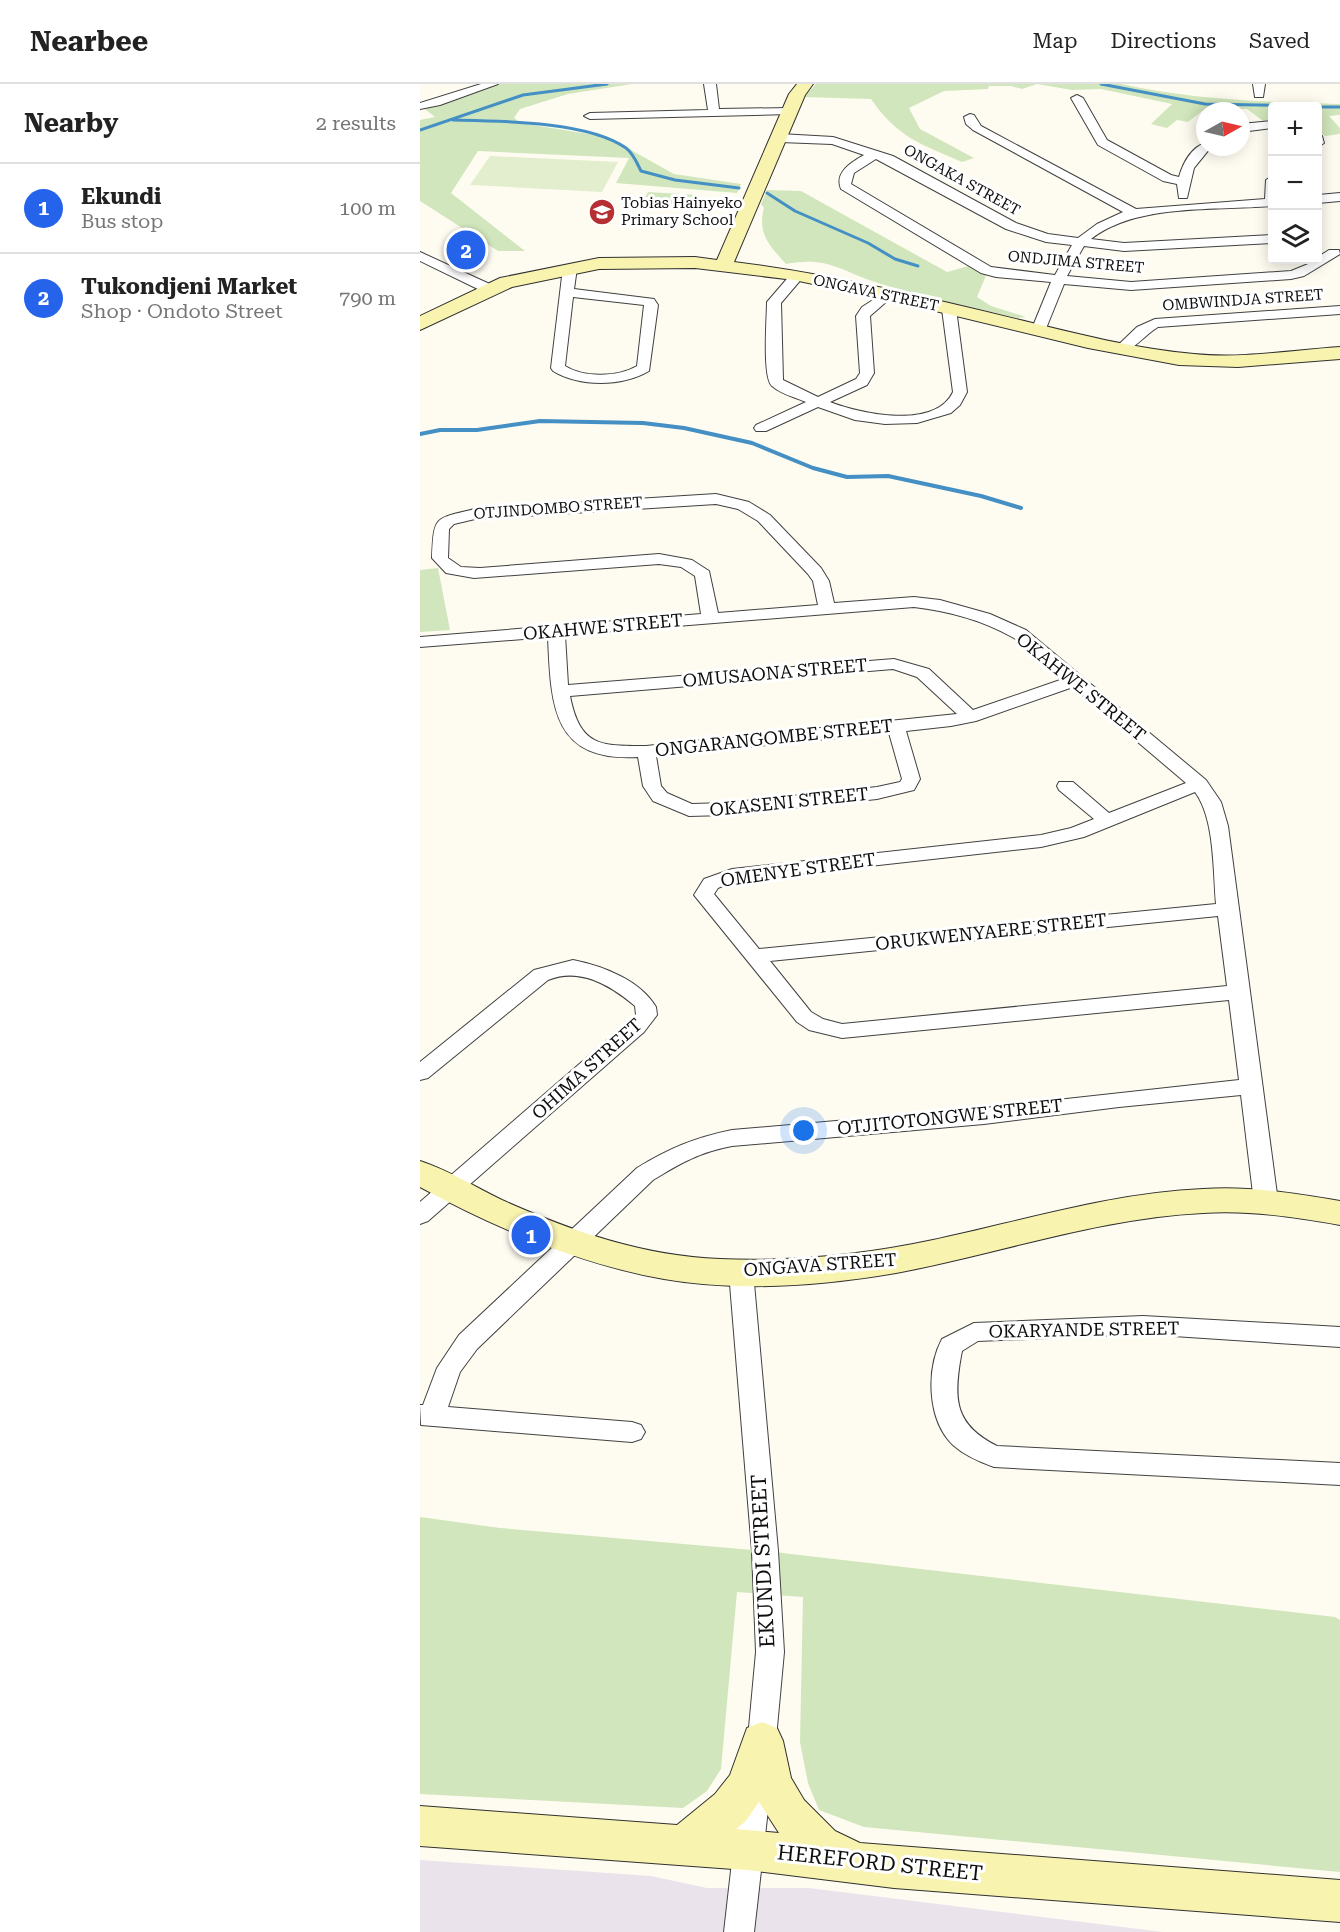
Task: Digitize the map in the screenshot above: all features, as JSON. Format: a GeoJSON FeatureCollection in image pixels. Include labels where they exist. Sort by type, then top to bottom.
{"type":"FeatureCollection","features":[{"type":"Feature","properties":{"kind":"street"},"geometry":{"type":"LineString","coordinates":[[420,106],[436,104],[492,84]]}},
{"type":"Feature","properties":{"kind":"street"},"geometry":{"type":"LineString","coordinates":[[710,84],[714,112]]}},
{"type":"Feature","properties":{"kind":"street"},"geometry":{"type":"LineString","coordinates":[[724,264],[797,94],[806,84]]}},
{"type":"Feature","properties":{"kind":"street"},"geometry":{"type":"LineString","coordinates":[[1077,98],[1102,142],[1167,178],[1183,182]]}},
{"type":"Feature","properties":{"kind":"street"},"geometry":{"type":"LineString","coordinates":[[590,117],[790,111]]}},
{"type":"Feature","properties":{"kind":"street"},"geometry":{"type":"LineString","coordinates":[[970,117],[972,124],[977,128],[1134,213]]}},
{"type":"Feature","properties":{"kind":"street"},"geometry":{"type":"LineString","coordinates":[[1250,127],[1268,125]]}},
{"type":"Feature","properties":{"kind":"street","name":"ONGAKA STREET"},"geometry":{"type":"LineString","coordinates":[[780,138],[833,141],[899,163],[1011,226],[1036,236],[1124,248],[1268,239]]}},
{"type":"Feature","properties":{"kind":"street","name":"ONDJIMA STREET"},"geometry":{"type":"LineString","coordinates":[[875,154],[854,166],[847,174],[844,181],[850,190],[986,270],[996,273],[1131,286],[1282,276],[1299,273],[1337,254]]}},
{"type":"Feature","properties":{"kind":"street"},"geometry":{"type":"LineString","coordinates":[[1182,208],[1183,182],[1188,166],[1196,154]]}},
{"type":"Feature","properties":{"kind":"street"},"geometry":{"type":"LineString","coordinates":[[1322,199],[1340,197]]}},
{"type":"Feature","properties":{"kind":"street"},"geometry":{"type":"LineString","coordinates":[[1038,331],[1060,279],[1080,243],[1098,229],[1134,213],[1268,202]]}},
{"type":"Feature","properties":{"kind":"street"},"geometry":{"type":"LineString","coordinates":[[1322,250],[1337,254]]}},
{"type":"Feature","properties":{"kind":"street"},"geometry":{"type":"LineString","coordinates":[[420,256],[489,289]]}},
{"type":"Feature","properties":{"kind":"street","name":"ONGAVA STREET"},"geometry":{"type":"LineString","coordinates":[[420,324],[442,310],[489,289],[548,272],[651,260],[724,264],[797,276],[1038,331],[1183,360],[1340,353]]}},
{"type":"Feature","properties":{"kind":"street"},"geometry":{"type":"LineString","coordinates":[[568,292],[649,302],[651,305],[644,368],[634,375],[586,377],[568,375],[558,368],[570,268]]}},
{"type":"Feature","properties":{"kind":"street"},"geometry":{"type":"LineString","coordinates":[[797,276],[774,302],[774,370],[778,384],[860,417],[891,419],[925,417],[954,405],[960,392],[949,309]]}},
{"type":"Feature","properties":{"kind":"street"},"geometry":{"type":"LineString","coordinates":[[761,428],[857,386],[865,379],[863,316],[887,295]]}},
{"type":"Feature","properties":{"kind":"street","name":"OMBWINDJA STREET"},"geometry":{"type":"LineString","coordinates":[[1121,348],[1149,325],[1161,322],[1340,310]]}},
{"type":"Feature","properties":{"kind":"street","name":"OTJINDOMBO STREET"},"geometry":{"type":"LineString","coordinates":[[710,617],[703,574],[686,563],[659,559],[480,573],[458,572],[447,567],[440,558],[441,528],[448,521],[475,514],[682,499],[724,500],[743,505],[764,519],[815,571],[821,581],[828,608]]}},
{"type":"Feature","properties":{"kind":"street","name":"OKAHWE STREET"},"geometry":{"type":"LineString","coordinates":[[420,642],[914,602],[964,612],[1020,634],[1199,784],[1208,795],[1215,810],[1266,1202]]}},
{"type":"Feature","properties":{"kind":"street","name":"ONGARANGOMBE STREET"},"geometry":{"type":"LineString","coordinates":[[556,631],[565,718],[585,741],[607,752],[646,751],[970,717],[1076,680]]}},
{"type":"Feature","properties":{"kind":"street","name":"OMUSAONA STREET"},"geometry":{"type":"LineString","coordinates":[[561,691],[894,664],[923,673],[970,717]]}},
{"type":"Feature","properties":{"kind":"street","name":"OKASENI STREET"},"geometry":{"type":"LineString","coordinates":[[646,751],[652,786],[660,797],[684,810],[726,809],[886,792],[907,786],[910,780],[896,726]]}},
{"type":"Feature","properties":{"kind":"street","name":"OMENYE STREET"},"geometry":{"type":"LineString","coordinates":[[1199,784],[1077,833],[1041,841],[732,875],[711,882],[705,889],[704,895],[804,1017],[816,1025],[842,1031],[1239,992]]}},
{"type":"Feature","properties":{"kind":"street"},"geometry":{"type":"LineString","coordinates":[[1066,786],[1107,821]]}},
{"type":"Feature","properties":{"kind":"street","name":"ORUKWENYAERE STREET"},"geometry":{"type":"LineString","coordinates":[[756,956],[1227,909]]}},
{"type":"Feature","properties":{"kind":"street","name":"OHIMA STREET"},"geometry":{"type":"LineString","coordinates":[[420,1072],[541,975],[551,970],[582,968],[626,989],[642,1000],[647,1008],[647,1016],[637,1027],[450,1189]]}},
{"type":"Feature","properties":{"kind":"street","name":"OTJITOTONGWE STREET"},"geometry":{"type":"LineString","coordinates":[[426,1415],[449,1368],[468,1342],[645,1174],[679,1153],[702,1144],[732,1138],[984,1116],[1119,1099],[1252,1086]]}},
{"type":"Feature","properties":{"kind":"street","name":"ONGAVA STREET"},"geometry":{"type":"LineString","coordinates":[[420,1173],[512,1218],[575,1242],[663,1266],[741,1272],[879,1263],[1097,1215],[1162,1204],[1266,1202],[1340,1213]]}},
{"type":"Feature","properties":{"kind":"street"},"geometry":{"type":"LineString","coordinates":[[420,1215],[450,1189]]}},
{"type":"Feature","properties":{"kind":"street","name":"EKUNDI STREET"},"geometry":{"type":"LineString","coordinates":[[739,1932],[747,1850],[762,1741],[769,1641],[765,1551],[741,1272]]}},
{"type":"Feature","properties":{"kind":"street","name":"OKARYANDE STREET"},"geometry":{"type":"LineString","coordinates":[[1340,1337],[1143,1325],[974,1332],[951,1346],[945,1367],[948,1413],[959,1433],[975,1446],[994,1456],[1340,1474]]}},
{"type":"Feature","properties":{"kind":"street"},"geometry":{"type":"LineString","coordinates":[[426,1415],[632,1432]]}},
{"type":"Feature","properties":{"kind":"street"},"geometry":{"type":"LineString","coordinates":[[684,1845],[730,1808],[747,1785],[762,1741]]}},
{"type":"Feature","properties":{"kind":"street"},"geometry":{"type":"LineString","coordinates":[[762,1741],[770,1778],[789,1815],[810,1838],[835,1854],[894,1867]]}},
{"type":"Feature","properties":{"kind":"street","name":"HEREFORD STREET"},"geometry":{"type":"LineString","coordinates":[[420,1826],[747,1850],[894,1867],[1340,1901]]}},
{"type":"Feature","properties":{"kind":"shaded area"},"geometry":{"type":"Polygon","coordinates":[[[420,1860],[651,1876],[707,1888],[809,1888],[1163,1932],[420,1932],[420,1860]]]}},
{"type":"Feature","properties":{"kind":"green space"},"geometry":{"type":"Polygon","coordinates":[[[492,84],[632,84],[568,94],[520,109],[514,118],[521,123],[601,136],[615,141],[674,174],[741,184],[737,193],[616,183],[629,158],[478,151],[451,193],[525,251],[498,251],[420,201],[420,120],[435,117],[421,106],[492,84]]]}},
{"type":"Feature","properties":{"kind":"green space"},"geometry":{"type":"Polygon","coordinates":[[[816,84],[1037,84],[1022,89],[1011,86],[989,86],[988,89],[944,91],[909,108],[920,129],[974,158],[962,162],[911,138],[891,123],[871,99],[804,97],[816,84]]]}},
{"type":"Feature","properties":{"kind":"green space"},"geometry":{"type":"Polygon","coordinates":[[[1037,84],[1121,84],[1175,94],[1285,102],[1268,102],[1268,120],[1263,121],[1250,111],[1250,102],[1196,102],[1196,116],[1188,122],[1177,120],[1167,128],[1151,124],[1172,104],[1101,89],[1072,90],[1037,84]]]}},
{"type":"Feature","properties":{"kind":"green space"},"geometry":{"type":"Polygon","coordinates":[[[1322,103],[1340,104],[1340,115],[1329,116],[1340,128],[1340,134],[1325,136],[1322,134],[1322,103]]]}},
{"type":"Feature","properties":{"kind":"green space"},"geometry":{"type":"Polygon","coordinates":[[[490,156],[618,162],[602,192],[470,185],[490,156]]]}},
{"type":"Feature","properties":{"kind":"green space"},"geometry":{"type":"Polygon","coordinates":[[[767,190],[801,191],[947,272],[972,265],[987,273],[977,297],[991,306],[1026,317],[1015,318],[909,292],[823,263],[786,264],[766,239],[762,225],[764,208],[761,204],[767,190]]]}},
{"type":"Feature","properties":{"kind":"green space"},"geometry":{"type":"Polygon","coordinates":[[[648,192],[698,195],[694,205],[643,202],[648,192]]]}},
{"type":"Feature","properties":{"kind":"green space"},"geometry":{"type":"Polygon","coordinates":[[[438,568],[450,630],[420,632],[420,570],[438,568]]]}},
{"type":"Feature","properties":{"kind":"green space"},"geometry":{"type":"Polygon","coordinates":[[[420,1517],[500,1528],[765,1551],[1335,1617],[1340,1620],[1340,1872],[864,1827],[819,1810],[808,1783],[800,1742],[803,1597],[737,1592],[721,1769],[707,1791],[683,1808],[420,1794],[420,1517]]]}},
{"type":"Feature","properties":{"kind":"waterway"},"geometry":{"type":"LineString","coordinates":[[420,130],[523,95],[607,84]]}},
{"type":"Feature","properties":{"kind":"waterway"},"geometry":{"type":"LineString","coordinates":[[1101,84],[1205,104],[1268,105]]}},
{"type":"Feature","properties":{"kind":"waterway"},"geometry":{"type":"LineString","coordinates":[[1322,107],[1340,107]]}},
{"type":"Feature","properties":{"kind":"waterway"},"geometry":{"type":"LineString","coordinates":[[453,120],[542,124],[589,132],[610,139],[626,148],[633,155],[641,171],[675,180],[739,188]]}},
{"type":"Feature","properties":{"kind":"waterway"},"geometry":{"type":"LineString","coordinates":[[767,193],[795,211],[868,243],[895,259],[918,266]]}},
{"type":"Feature","properties":{"kind":"waterway"},"geometry":{"type":"LineString","coordinates":[[420,434],[440,430],[477,430],[540,421],[643,423],[684,428],[752,443],[813,468],[847,477],[888,476],[981,496],[1021,508]]}},
{"type":"Feature","properties":{"kind":"place","name":"Tobias Hainyeko Primary School"},"geometry":{"type":"Point","coordinates":[602,212]}},
{"type":"Feature","properties":{"kind":"place","name":"Tukondjeni Market"},"geometry":{"type":"Point","coordinates":[466,250]}},
{"type":"Feature","properties":{"kind":"place","name":"Ekundi"},"geometry":{"type":"Point","coordinates":[531,1235]}}]}
